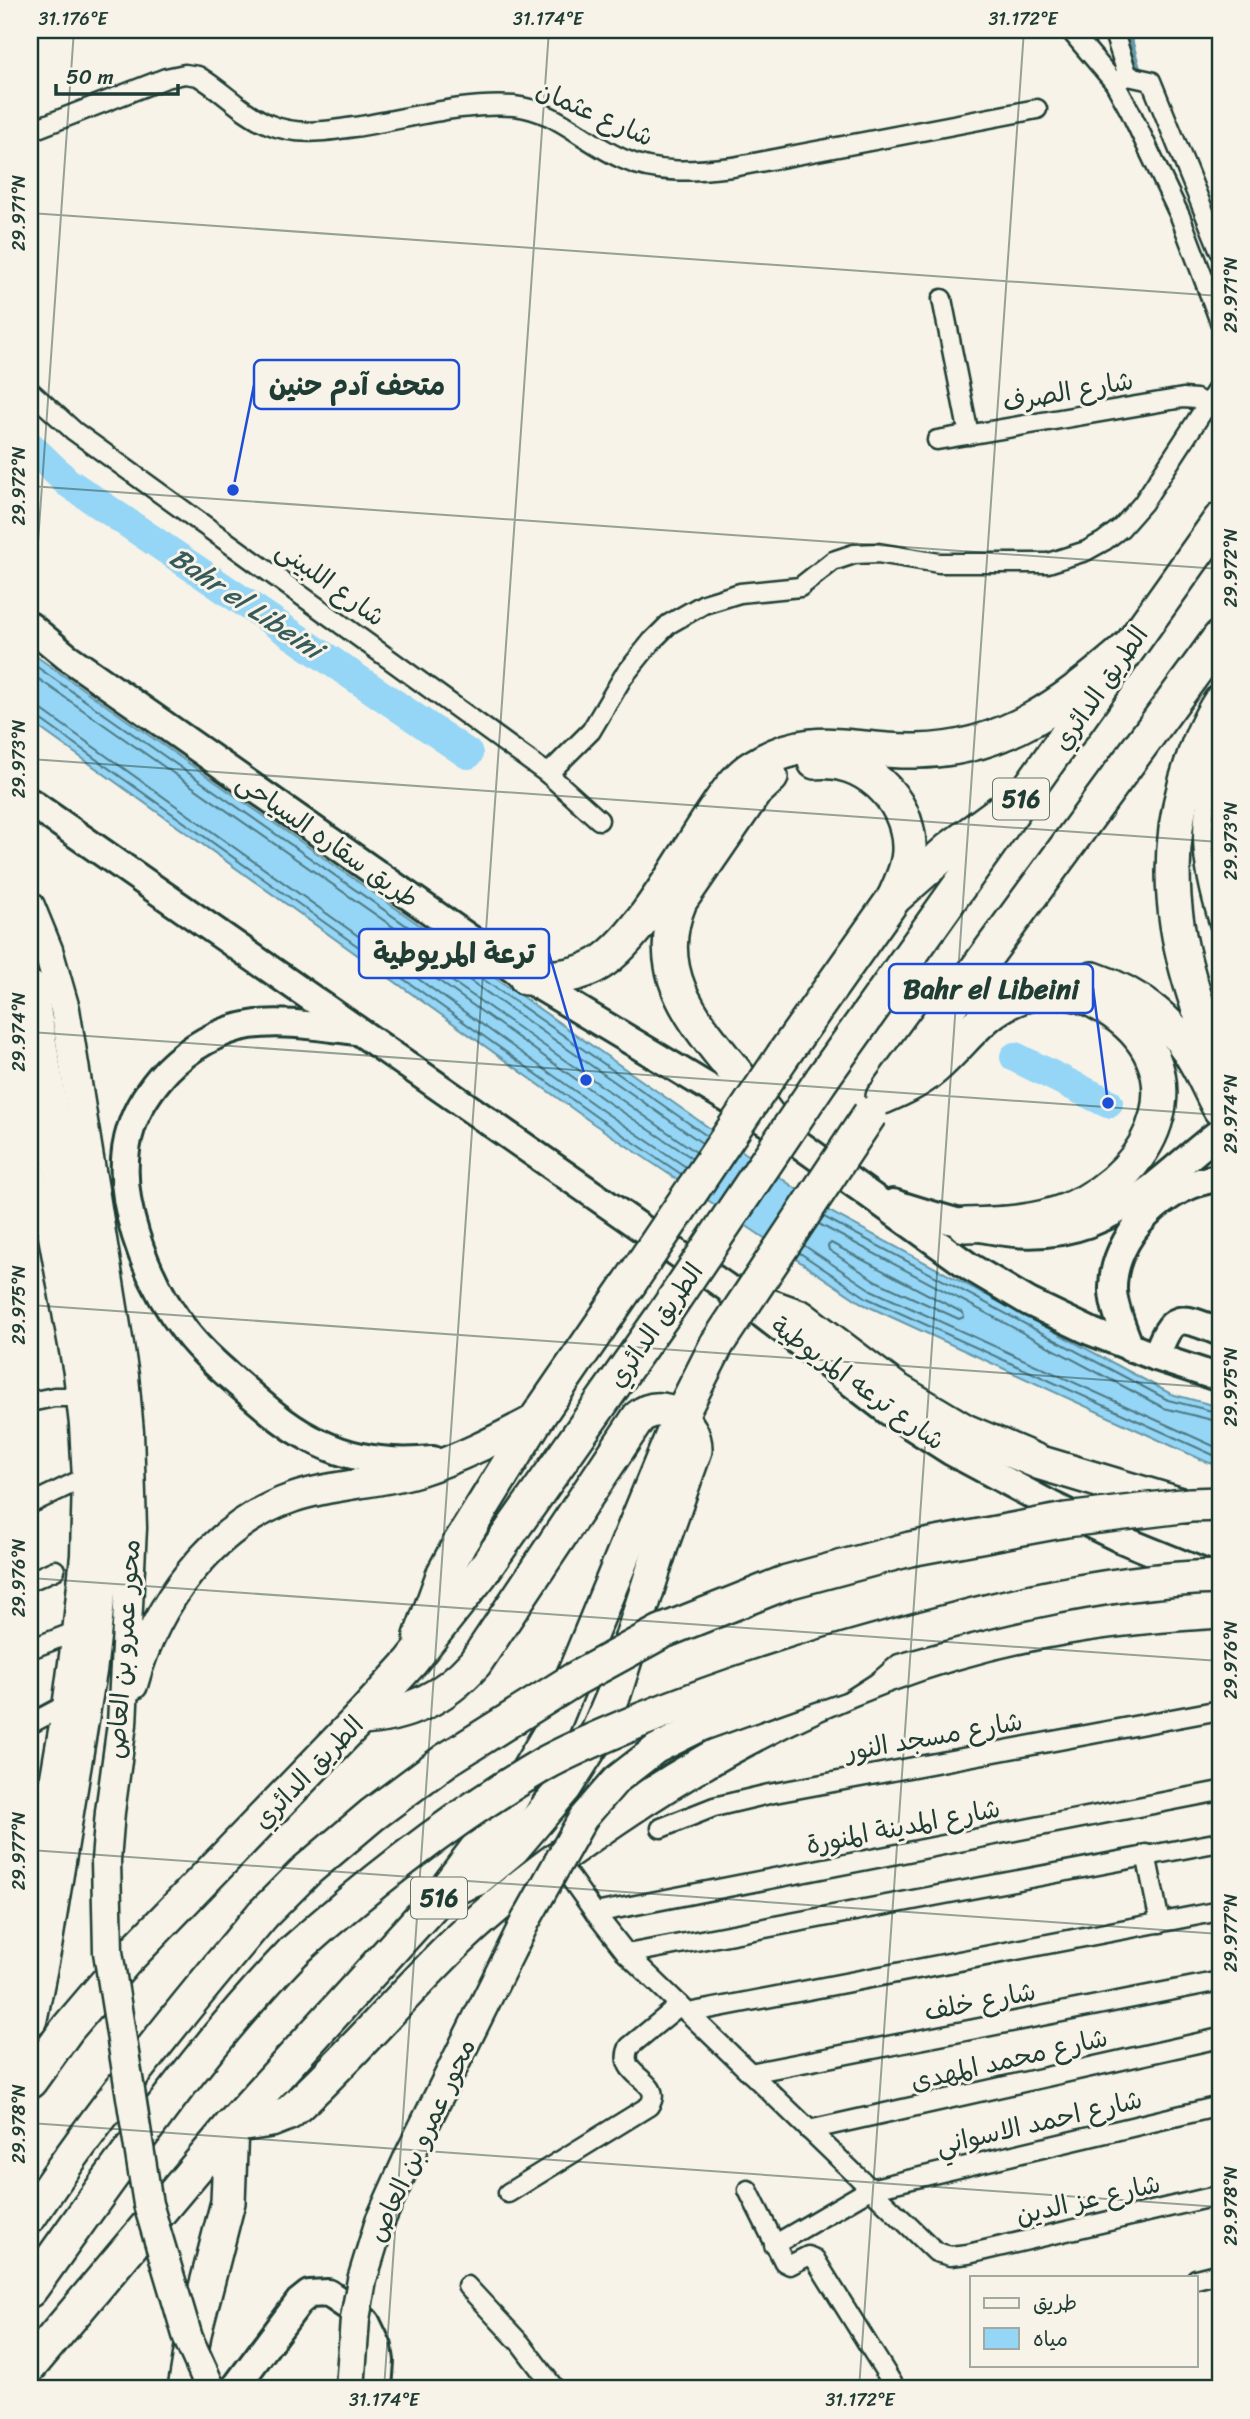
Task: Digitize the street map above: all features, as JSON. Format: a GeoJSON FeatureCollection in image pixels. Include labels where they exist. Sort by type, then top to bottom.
{"type":"FeatureCollection","features":[{"type":"Feature","properties":{"kind":"highway","name":"الطريق الدائري"},"geometry":{"type":"LineString","coordinates":[[30,2081],[68,2028],[118,1969],[360,1718],[411,1662],[480,1575],[664,1314],[822,1079],[1220,520]]}},
{"type":"Feature","properties":{"kind":"highway","name":"516"},"geometry":{"type":"LineString","coordinates":[[30,2366],[231,2126],[444,1892],[500,1818],[549,1735],[680,1417],[717,1345],[877,1105],[1220,637]]}},
{"type":"Feature","properties":{"kind":"highway"},"geometry":{"type":"LineString","coordinates":[[526,978],[580,973],[619,949],[653,905],[723,797],[749,769],[772,755],[803,745],[842,744],[879,750],[918,751],[955,748],[991,738],[1040,717],[1068,699],[1130,646]]}},
{"type":"Feature","properties":{"kind":"highway"},"geometry":{"type":"LineString","coordinates":[[1220,702],[1207,725],[1188,772],[1177,822],[1173,860],[1174,898],[1180,943],[1212,1061],[1220,1109]]}},
{"type":"Feature","properties":{"kind":"highway"},"geometry":{"type":"LineString","coordinates":[[411,1662],[451,1558],[537,1418],[629,1284],[784,1054],[894,898],[904,873],[909,847],[905,821],[893,797],[874,778],[851,766],[824,761],[798,764],[774,775],[754,793],[680,901],[672,921],[669,941],[675,978],[683,1000],[714,1046],[778,1129]]}},
{"type":"Feature","properties":{"kind":"highway"},"geometry":{"type":"LineString","coordinates":[[894,898],[952,847],[1026,793]]}},
{"type":"Feature","properties":{"kind":"highway"},"geometry":{"type":"LineString","coordinates":[[877,1105],[932,1070],[983,1017],[1029,986],[1052,978],[1074,976],[1095,980],[1156,1012],[1212,1061]]}},
{"type":"Feature","properties":{"kind":"highway"},"geometry":{"type":"LineString","coordinates":[[30,988],[97,1378],[105,1466],[104,1543],[93,1643],[30,2019]]}},
{"type":"Feature","properties":{"kind":"highway"},"geometry":{"type":"LineString","coordinates":[[965,1225],[1027,1222],[1071,1208],[1096,1195],[1119,1178],[1142,1152],[1150,1138],[1158,1105],[1160,1088],[1151,1056],[1135,1031],[1113,1011],[1068,991],[1050,990],[1006,1001]]}},
{"type":"Feature","properties":{"kind":"highway"},"geometry":{"type":"LineString","coordinates":[[736,1294],[800,1317],[918,1403],[965,1431],[1041,1463],[1220,1515]]}},
{"type":"Feature","properties":{"kind":"highway"},"geometry":{"type":"LineString","coordinates":[[360,1718],[393,1715],[409,1710],[438,1696],[458,1681],[475,1663],[639,1417],[652,1410],[680,1417],[694,1435],[695,1450],[614,1694],[593,1742],[565,1787],[513,1848],[476,1879],[444,1892]]}},
{"type":"Feature","properties":{"kind":"highway"},"geometry":{"type":"LineString","coordinates":[[30,2216],[122,2087],[187,2004],[263,1914],[307,1870],[372,1815],[446,1760],[575,1679],[661,1632],[788,1582],[910,1549],[1066,1520],[1190,1505],[1220,1504]]}},
{"type":"Feature","properties":{"kind":"highway","name":"516"},"geometry":{"type":"LineString","coordinates":[[30,2290],[185,2075],[247,2001],[294,1951],[410,1852],[477,1805],[547,1763],[604,1735],[768,1672],[891,1637],[971,1616],[1102,1589],[1220,1578]]}},
{"type":"Feature","properties":{"kind":"highway"},"geometry":{"type":"LineString","coordinates":[[186,2389],[194,2334],[228,2202],[231,2126],[271,2120],[289,2113],[463,1936],[556,1858],[690,1769],[760,1730],[834,1695],[987,1644],[1066,1627],[1147,1616],[1220,1611]]}},
{"type":"Feature","properties":{"kind":"main road","name":"طريق سقاره السياحى"},"geometry":{"type":"LineString","coordinates":[[30,626],[66,656],[526,978],[778,1129]]}},
{"type":"Feature","properties":{"kind":"main road"},"geometry":{"type":"LineString","coordinates":[[30,802],[361,1032]]}},
{"type":"Feature","properties":{"kind":"main road","name":"محور عمرو بن العاص"},"geometry":{"type":"LineString","coordinates":[[30,906],[48,950],[65,1009],[124,1376],[129,1432],[132,1528],[122,1724],[106,1860],[108,1952],[148,2204],[188,2339],[211,2389]]}},
{"type":"Feature","properties":{"kind":"main road"},"geometry":{"type":"LineString","coordinates":[[361,1032],[274,1023],[247,1026],[198,1045],[176,1061],[157,1081],[142,1103],[131,1127],[125,1153],[126,1178],[134,1225],[140,1248],[160,1292],[186,1332],[219,1367],[296,1431],[347,1453],[394,1462],[463,1454]]}},
{"type":"Feature","properties":{"kind":"main road","name":"شارع ترعه المريوطية"},"geometry":{"type":"LineString","coordinates":[[361,1032],[736,1294],[888,1411],[1018,1489],[1184,1566],[1220,1578]]}},
{"type":"Feature","properties":{"kind":"main road"},"geometry":{"type":"LineString","coordinates":[[778,1129],[999,1285],[1060,1318],[1130,1348],[1220,1378]]}},
{"type":"Feature","properties":{"kind":"main road"},"geometry":{"type":"LineString","coordinates":[[873,1197],[965,1225],[1010,1234],[1047,1234],[1084,1226],[1132,1201],[1220,1132]]}},
{"type":"Feature","properties":{"kind":"main road"},"geometry":{"type":"LineString","coordinates":[[1130,1348],[1114,1303],[1113,1290],[1116,1264],[1127,1238],[1136,1226],[1180,1189],[1220,1178]]}},
{"type":"Feature","properties":{"kind":"main road"},"geometry":{"type":"LineString","coordinates":[[1156,1357],[1164,1334],[1170,1325],[1178,1320],[1197,1323],[1220,1332]]}},
{"type":"Feature","properties":{"kind":"main road"},"geometry":{"type":"LineString","coordinates":[[122,1724],[136,1674],[178,1586],[213,1548],[246,1520],[291,1498],[417,1472],[486,1445],[537,1418]]}},
{"type":"Feature","properties":{"kind":"main road","name":"محور عمرو بن العاص"},"geometry":{"type":"LineString","coordinates":[[350,2389],[355,2319],[362,2280],[380,2221],[520,1932],[583,1818],[616,1780],[656,1749],[702,1726],[837,1678],[862,1662],[891,1637]]}},
{"type":"Feature","properties":{"kind":"main road"},"geometry":{"type":"LineString","coordinates":[[234,2389],[299,2302],[309,2294],[322,2292],[328,2293],[356,2312],[373,2333],[380,2361],[378,2389]]}},
{"type":"Feature","properties":{"kind":"street"},"geometry":{"type":"LineString","coordinates":[[1070,30],[1121,79],[1151,81],[1211,206],[1220,251]]}},
{"type":"Feature","properties":{"kind":"street"},"geometry":{"type":"LineString","coordinates":[[1113,30],[1121,79],[1180,216],[1220,321]]}},
{"type":"Feature","properties":{"kind":"street","name":"شارع عثمان"},"geometry":{"type":"LineString","coordinates":[[30,131],[166,78],[185,74],[198,76],[265,123],[289,131],[314,133],[475,107],[515,106],[548,115],[622,159],[659,169],[733,167],[1037,110]]}},
{"type":"Feature","properties":{"kind":"street"},"geometry":{"type":"LineString","coordinates":[[1180,216],[1211,206]]}},
{"type":"Feature","properties":{"kind":"street"},"geometry":{"type":"LineString","coordinates":[[942,299],[970,435]]}},
{"type":"Feature","properties":{"kind":"street"},"geometry":{"type":"LineString","coordinates":[[548,774],[591,731],[637,658],[669,624],[722,597],[800,587],[833,561],[854,554],[878,554],[939,564],[1030,564],[1048,563],[1086,551],[1104,541],[1133,516],[1220,385]]}},
{"type":"Feature","properties":{"kind":"street","name":"شارع اللبينى"},"geometry":{"type":"LineString","coordinates":[[30,391],[74,431],[548,774],[599,820]]}},
{"type":"Feature","properties":{"kind":"street","name":"شارع الصرف"},"geometry":{"type":"LineString","coordinates":[[937,440],[1184,398],[1196,399],[1207,405]]}},
{"type":"Feature","properties":{"kind":"street"},"geometry":{"type":"LineString","coordinates":[[1220,757],[1208,797],[1203,838],[1206,882],[1220,926]]}},
{"type":"Feature","properties":{"kind":"street"},"geometry":{"type":"LineString","coordinates":[[30,1138],[37,1222],[76,1397],[82,1479],[80,1555],[72,1633],[62,1707],[36,1828],[54,1884]]}},
{"type":"Feature","properties":{"kind":"street"},"geometry":{"type":"LineString","coordinates":[[30,1402],[54,1397],[76,1397]]}},
{"type":"Feature","properties":{"kind":"street"},"geometry":{"type":"LineString","coordinates":[[30,1504],[82,1479]]}},
{"type":"Feature","properties":{"kind":"street"},"geometry":{"type":"LineString","coordinates":[[30,1581],[55,1570]]}},
{"type":"Feature","properties":{"kind":"street"},"geometry":{"type":"LineString","coordinates":[[30,1649],[72,1633]]}},
{"type":"Feature","properties":{"kind":"street"},"geometry":{"type":"LineString","coordinates":[[30,1724],[62,1707]]}},
{"type":"Feature","properties":{"kind":"street","name":"شارع مسجد النور"},"geometry":{"type":"LineString","coordinates":[[661,1828],[714,1807],[760,1796],[1220,1710]]}},
{"type":"Feature","properties":{"kind":"street","name":"شارع المدينة المنورة"},"geometry":{"type":"LineString","coordinates":[[595,1913],[1220,1791]]}},
{"type":"Feature","properties":{"kind":"street"},"geometry":{"type":"LineString","coordinates":[[627,1954],[1220,1842]]}},
{"type":"Feature","properties":{"kind":"street"},"geometry":{"type":"LineString","coordinates":[[1146,1854],[1160,1923]]}},
{"type":"Feature","properties":{"kind":"street","name":"شارع عز الدين"},"geometry":{"type":"LineString","coordinates":[[556,1858],[627,1954],[936,2252],[950,2256],[968,2254],[1220,2194]]}},
{"type":"Feature","properties":{"kind":"street"},"geometry":{"type":"LineString","coordinates":[[508,2193],[649,2106],[653,2097],[652,2089],[631,2070],[627,2064],[627,2052],[629,2047],[684,2009],[1220,1911]]}},
{"type":"Feature","properties":{"kind":"street","name":"شارع خلف"},"geometry":{"type":"LineString","coordinates":[[750,2073],[1220,1981]]}},
{"type":"Feature","properties":{"kind":"street","name":"شارع محمد المهدى"},"geometry":{"type":"LineString","coordinates":[[809,2130],[1220,2038]]}},
{"type":"Feature","properties":{"kind":"street","name":"شارع احمد الاسواني"},"geometry":{"type":"LineString","coordinates":[[774,2245],[870,2189],[1220,2106]]}},
{"type":"Feature","properties":{"kind":"street"},"geometry":{"type":"LineString","coordinates":[[748,2190],[774,2245],[788,2265],[808,2256],[816,2259],[896,2389]]}},
{"type":"Feature","properties":{"kind":"street"},"geometry":{"type":"LineString","coordinates":[[1198,2278],[1220,2273]]}},
{"type":"Feature","properties":{"kind":"street"},"geometry":{"type":"LineString","coordinates":[[467,2286],[520,2344],[555,2389]]}},
{"type":"Feature","properties":{"kind":"water"},"geometry":{"type":"Polygon","coordinates":[[[30,652],[825,1209],[1171,1394],[1220,1407],[1220,1466],[863,1304],[594,1124],[30,721],[30,652]]]}},
{"type":"Feature","properties":{"kind":"waterway"},"geometry":{"type":"LineString","coordinates":[[1128,30],[1140,74]]}},
{"type":"Feature","properties":{"kind":"waterway","name":"Bahr el Libeini"},"geometry":{"type":"LineString","coordinates":[[30,446],[67,482],[468,754]]}},
{"type":"Feature","properties":{"kind":"waterway","name":"Bahr el Libeini"},"geometry":{"type":"LineString","coordinates":[[1015,1057],[1108,1103]]}},
{"type":"Feature","properties":{"kind":"place","name":"متحف آدم حنين"},"geometry":{"type":"Point","coordinates":[233,490]}},
{"type":"Feature","properties":{"kind":"place","name":"ترعة المريوطية"},"geometry":{"type":"Point","coordinates":[586,1080]}},
{"type":"Feature","properties":{"kind":"place","name":"Bahr el Libeini"},"geometry":{"type":"Point","coordinates":[1108,1103]}}]}
